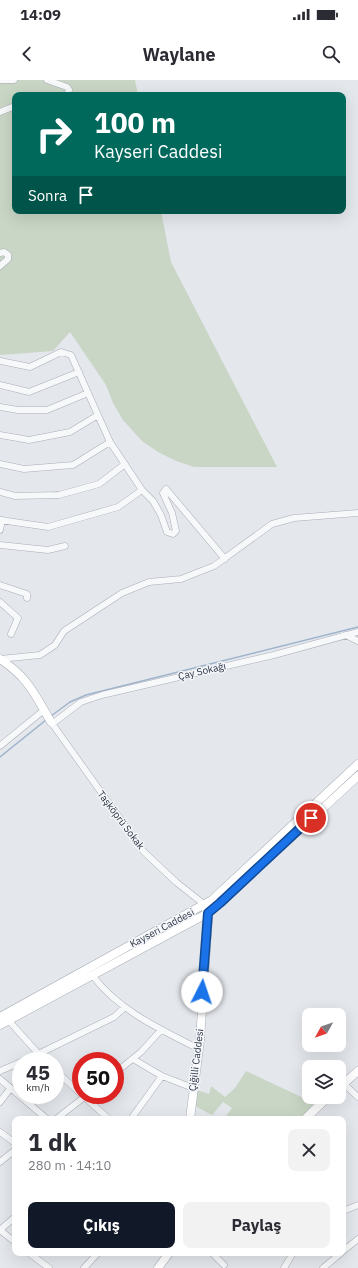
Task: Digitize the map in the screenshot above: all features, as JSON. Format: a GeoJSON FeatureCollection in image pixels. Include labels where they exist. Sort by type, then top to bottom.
{"type":"FeatureCollection","features":[{"type":"Feature","properties":{"kind":"main road"},"geometry":{"type":"LineString","coordinates":[[0,659],[11,666],[29,684],[51,723]]}},
{"type":"Feature","properties":{"kind":"main road","name":"Kayseri Caddesi"},"geometry":{"type":"LineString","coordinates":[[0,1025],[92,975],[206,909],[216,897],[358,764]]}},
{"type":"Feature","properties":{"kind":"main road","name":"Kayseri Caddesi"},"geometry":{"type":"LineString","coordinates":[[0,1017],[220,903],[358,776]]}},
{"type":"Feature","properties":{"kind":"main road","name":"Çiğilli Caddesi"},"geometry":{"type":"LineString","coordinates":[[190,1116],[199,1049],[206,909]]}},
{"type":"Feature","properties":{"kind":"main road"},"geometry":{"type":"LineString","coordinates":[[346,1082],[358,1071]]}},
{"type":"Feature","properties":{"kind":"main road"},"geometry":{"type":"LineString","coordinates":[[308,1116],[321,1104]]}},
{"type":"Feature","properties":{"kind":"main road"},"geometry":{"type":"LineString","coordinates":[[158,1268],[164,1256]]}},
{"type":"Feature","properties":{"kind":"street"},"geometry":{"type":"LineString","coordinates":[[0,80],[14,80]]}},
{"type":"Feature","properties":{"kind":"street"},"geometry":{"type":"LineString","coordinates":[[47,80],[67,87],[69,90],[68,92]]}},
{"type":"Feature","properties":{"kind":"street"},"geometry":{"type":"LineString","coordinates":[[0,112],[12,107]]}},
{"type":"Feature","properties":{"kind":"street"},"geometry":{"type":"LineString","coordinates":[[0,253],[4,252],[8,255],[8,259],[0,266]]}},
{"type":"Feature","properties":{"kind":"street"},"geometry":{"type":"LineString","coordinates":[[0,361],[30,367],[58,353],[65,352],[71,355],[110,442],[142,490],[154,501],[167,532],[173,534],[176,531],[172,513],[163,493],[164,490],[169,489],[188,516],[225,559]]}},
{"type":"Feature","properties":{"kind":"street"},"geometry":{"type":"LineString","coordinates":[[0,385],[29,392],[79,372]]}},
{"type":"Feature","properties":{"kind":"street"},"geometry":{"type":"LineString","coordinates":[[0,407],[18,410],[47,410],[88,393]]}},
{"type":"Feature","properties":{"kind":"street"},"geometry":{"type":"LineString","coordinates":[[0,435],[29,440],[70,432],[98,416]]}},
{"type":"Feature","properties":{"kind":"street"},"geometry":{"type":"LineString","coordinates":[[0,464],[24,469],[73,465],[110,442]]}},
{"type":"Feature","properties":{"kind":"street"},"geometry":{"type":"LineString","coordinates":[[0,492],[15,496],[59,495],[99,484],[125,464]]}},
{"type":"Feature","properties":{"kind":"street"},"geometry":{"type":"LineString","coordinates":[[0,530],[1,520],[48,527],[118,507],[142,490]]}},
{"type":"Feature","properties":{"kind":"street"},"geometry":{"type":"LineString","coordinates":[[0,659],[40,655],[55,645],[64,630],[122,593],[149,582],[181,579],[214,566],[252,537],[272,524],[294,518],[358,513]]}},
{"type":"Feature","properties":{"kind":"street"},"geometry":{"type":"LineString","coordinates":[[0,544],[48,550],[65,546]]}},
{"type":"Feature","properties":{"kind":"street"},"geometry":{"type":"LineString","coordinates":[[0,585],[27,594],[27,598]]}},
{"type":"Feature","properties":{"kind":"street"},"geometry":{"type":"LineString","coordinates":[[0,602],[18,618],[11,634]]}},
{"type":"Feature","properties":{"kind":"street","name":"Çay Sokağı"},"geometry":{"type":"LineString","coordinates":[[51,723],[81,702],[102,695],[274,655],[358,632]]}},
{"type":"Feature","properties":{"kind":"street"},"geometry":{"type":"LineString","coordinates":[[346,635],[358,641]]}},
{"type":"Feature","properties":{"kind":"street"},"geometry":{"type":"LineString","coordinates":[[0,746],[44,710]]}},
{"type":"Feature","properties":{"kind":"street","name":"Taşköprü Sokak"},"geometry":{"type":"LineString","coordinates":[[51,723],[143,851],[206,909]]}},
{"type":"Feature","properties":{"kind":"street"},"geometry":{"type":"LineString","coordinates":[[92,975],[105,991],[124,1008],[161,1030],[199,1049]]}},
{"type":"Feature","properties":{"kind":"street"},"geometry":{"type":"LineString","coordinates":[[44,1052],[114,1017],[124,1008]]}},
{"type":"Feature","properties":{"kind":"street"},"geometry":{"type":"LineString","coordinates":[[9,1021],[35,1052]]}},
{"type":"Feature","properties":{"kind":"street"},"geometry":{"type":"LineString","coordinates":[[124,1066],[148,1046],[161,1030]]}},
{"type":"Feature","properties":{"kind":"street"},"geometry":{"type":"LineString","coordinates":[[133,1059],[162,1076],[193,1088]]}},
{"type":"Feature","properties":{"kind":"street"},"geometry":{"type":"LineString","coordinates":[[0,1071],[12,1066]]}},
{"type":"Feature","properties":{"kind":"street"},"geometry":{"type":"LineString","coordinates":[[133,1116],[162,1076]]}},
{"type":"Feature","properties":{"kind":"street"},"geometry":{"type":"LineString","coordinates":[[64,1078],[72,1085]]}},
{"type":"Feature","properties":{"kind":"street"},"geometry":{"type":"LineString","coordinates":[[0,1079],[43,1116]]}},
{"type":"Feature","properties":{"kind":"street"},"geometry":{"type":"LineString","coordinates":[[0,1102],[10,1089]]}},
{"type":"Feature","properties":{"kind":"street"},"geometry":{"type":"LineString","coordinates":[[346,1089],[358,1097]]}},
{"type":"Feature","properties":{"kind":"street"},"geometry":{"type":"LineString","coordinates":[[60,1116],[74,1104]]}},
{"type":"Feature","properties":{"kind":"street"},"geometry":{"type":"LineString","coordinates":[[93,1104],[106,1116]]}},
{"type":"Feature","properties":{"kind":"street"},"geometry":{"type":"LineString","coordinates":[[0,1132],[12,1141]]}},
{"type":"Feature","properties":{"kind":"street"},"geometry":{"type":"LineString","coordinates":[[0,1162],[12,1152]]}},
{"type":"Feature","properties":{"kind":"street"},"geometry":{"type":"LineString","coordinates":[[346,1210],[358,1205]]}},
{"type":"Feature","properties":{"kind":"street"},"geometry":{"type":"LineString","coordinates":[[12,1219],[0,1230],[12,1240]]}},
{"type":"Feature","properties":{"kind":"street"},"geometry":{"type":"LineString","coordinates":[[346,1249],[358,1239]]}},
{"type":"Feature","properties":{"kind":"street"},"geometry":{"type":"LineString","coordinates":[[33,1256],[49,1268]]}},
{"type":"Feature","properties":{"kind":"street"},"geometry":{"type":"LineString","coordinates":[[84,1268],[93,1256]]}},
{"type":"Feature","properties":{"kind":"street"},"geometry":{"type":"LineString","coordinates":[[215,1256],[224,1265]]}},
{"type":"Feature","properties":{"kind":"street"},"geometry":{"type":"LineString","coordinates":[[284,1268],[291,1256]]}},
{"type":"Feature","properties":{"kind":"street"},"geometry":{"type":"LineString","coordinates":[[323,1268],[337,1256]]}},
{"type":"Feature","properties":{"kind":"green space"},"geometry":{"type":"Polygon","coordinates":[[[0,80],[135,80],[137,92],[12,92],[12,214],[162,214],[171,262],[277,467],[194,467],[176,461],[158,452],[142,441],[123,420],[113,403],[106,385],[70,332],[53,351],[0,355],[0,80]]]}},
{"type":"Feature","properties":{"kind":"green space"},"geometry":{"type":"Polygon","coordinates":[[[246,1071],[302,1097],[302,1104],[313,1104],[303,1116],[226,1116],[232,1108],[223,1102],[212,1115],[193,1105],[197,1090],[209,1094],[211,1086],[225,1097],[235,1088],[246,1071]]]}},
{"type":"Feature","properties":{"kind":"waterway"},"geometry":{"type":"LineString","coordinates":[[51,716],[70,702],[86,695],[358,627]]}},
{"type":"Feature","properties":{"kind":"waterway"},"geometry":{"type":"LineString","coordinates":[[0,757],[46,720]]}},
{"type":"Feature","properties":{"kind":"route"},"geometry":{"type":"LineString","coordinates":[[202,992],[208,913],[311,818]]}}]}
